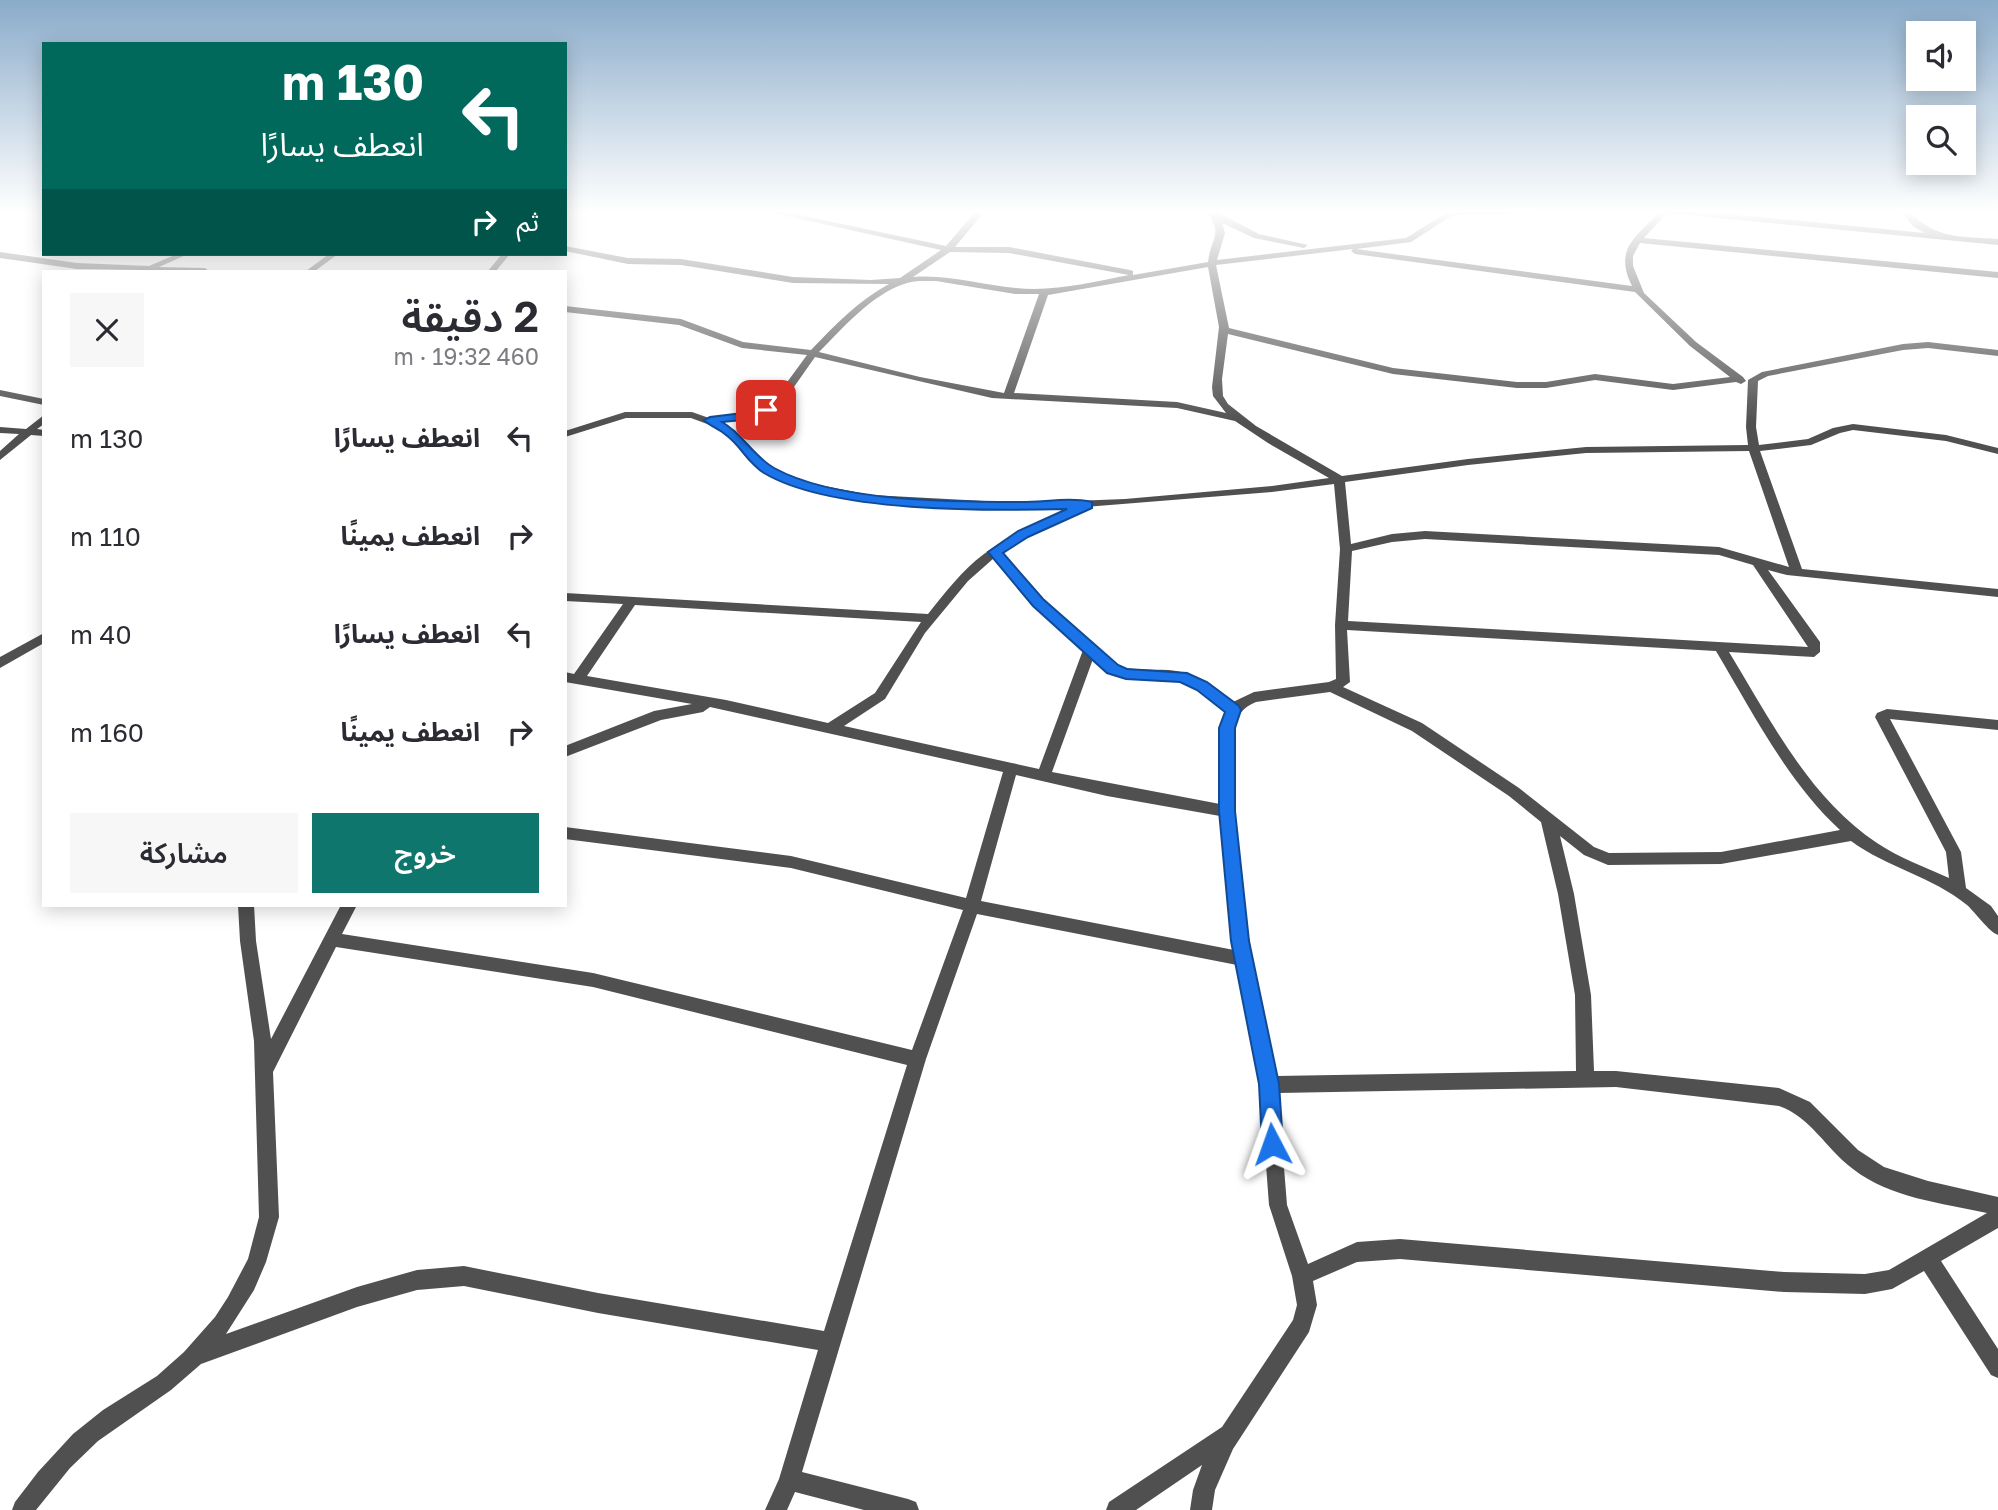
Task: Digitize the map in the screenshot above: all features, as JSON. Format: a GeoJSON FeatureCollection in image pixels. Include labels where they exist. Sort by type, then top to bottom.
{"type":"FeatureCollection","features":[{"type":"Feature","properties":{"kind":"street"},"geometry":{"type":"LineString","coordinates":[[805,281],[888,281]]}},
{"type":"Feature","properties":{"kind":"street"},"geometry":{"type":"LineString","coordinates":[[567,433],[625,415],[678,414],[710,420],[753,415],[778,402],[813,352],[857,309],[901,281]]}},
{"type":"Feature","properties":{"kind":"street"},"geometry":{"type":"LineString","coordinates":[[957,281],[1015,291],[1044,292],[1105,281]]}},
{"type":"Feature","properties":{"kind":"street"},"geometry":{"type":"LineString","coordinates":[[1217,281],[1223,304],[1224,330],[1217,370],[1217,394],[1222,405],[1239,419],[1339,479]]}},
{"type":"Feature","properties":{"kind":"street"},"geometry":{"type":"LineString","coordinates":[[1577,281],[1638,290]]}},
{"type":"Feature","properties":{"kind":"street"},"geometry":{"type":"LineString","coordinates":[[1635,281],[1638,290],[1693,344],[1752,389]]}},
{"type":"Feature","properties":{"kind":"street"},"geometry":{"type":"LineString","coordinates":[[1007,397],[1044,292]]}},
{"type":"Feature","properties":{"kind":"street"},"geometry":{"type":"LineString","coordinates":[[567,309],[681,322],[742,345],[813,352],[920,380],[1007,397],[1177,405],[1239,419]]}},
{"type":"Feature","properties":{"kind":"street"},"geometry":{"type":"LineString","coordinates":[[1224,330],[1393,372],[1517,385],[1546,385],[1605,377],[1682,387],[1739,379]]}},
{"type":"Feature","properties":{"kind":"street"},"geometry":{"type":"LineString","coordinates":[[1797,572],[1754,449],[1751,427],[1752,380],[1765,374],[1903,347],[1928,345],[1998,353]]}},
{"type":"Feature","properties":{"kind":"street"},"geometry":{"type":"LineString","coordinates":[[0,393],[42,402]]}},
{"type":"Feature","properties":{"kind":"street"},"geometry":{"type":"LineString","coordinates":[[3,453],[42,420]]}},
{"type":"Feature","properties":{"kind":"street"},"geometry":{"type":"LineString","coordinates":[[710,420],[732,433],[752,458],[769,471],[832,493],[974,505],[1087,505],[1272,489],[1468,461],[1586,450],[1754,449],[1799,445],[1837,430],[1864,427],[1946,438],[1998,451]]}},
{"type":"Feature","properties":{"kind":"street"},"geometry":{"type":"LineString","coordinates":[[0,430],[42,433]]}},
{"type":"Feature","properties":{"kind":"street"},"geometry":{"type":"LineString","coordinates":[[1201,1510],[1209,1476],[1232,1432],[1302,1325],[1307,1305],[1302,1276],[1278,1205],[1269,1084],[1244,959],[1227,811],[1227,728],[1240,703],[1254,697],[1331,687],[1343,682],[1341,625],[1346,549],[1339,479]]}},
{"type":"Feature","properties":{"kind":"street"},"geometry":{"type":"LineString","coordinates":[[832,727],[880,696],[931,618],[964,578],[995,552],[1023,534],[1087,505]]}},
{"type":"Feature","properties":{"kind":"street"},"geometry":{"type":"LineString","coordinates":[[1346,549],[1392,538],[1425,535],[1718,551],[1797,572],[1998,593]]}},
{"type":"Feature","properties":{"kind":"street"},"geometry":{"type":"LineString","coordinates":[[995,552],[1038,602],[1118,672],[1163,674],[1193,681],[1234,710]]}},
{"type":"Feature","properties":{"kind":"street"},"geometry":{"type":"LineString","coordinates":[[1341,625],[1809,653],[1816,649],[1757,562]]}},
{"type":"Feature","properties":{"kind":"street"},"geometry":{"type":"LineString","coordinates":[[567,597],[931,618]]}},
{"type":"Feature","properties":{"kind":"street"},"geometry":{"type":"LineString","coordinates":[[632,601],[571,679],[726,705],[1107,790],[1227,811]]}},
{"type":"Feature","properties":{"kind":"street"},"geometry":{"type":"LineString","coordinates":[[0,663],[42,638]]}},
{"type":"Feature","properties":{"kind":"street"},"geometry":{"type":"LineString","coordinates":[[1720,648],[1785,754],[1854,834],[1878,851],[1972,898],[1996,920]]}},
{"type":"Feature","properties":{"kind":"street"},"geometry":{"type":"LineString","coordinates":[[1044,776],[1090,650]]}},
{"type":"Feature","properties":{"kind":"street"},"geometry":{"type":"LineString","coordinates":[[1331,687],[1417,727],[1549,819],[1590,851],[1608,859],[1721,858],[1854,834]]}},
{"type":"Feature","properties":{"kind":"street"},"geometry":{"type":"LineString","coordinates":[[567,751],[659,715],[689,708],[726,705]]}},
{"type":"Feature","properties":{"kind":"street"},"geometry":{"type":"LineString","coordinates":[[1959,891],[1953,852],[1882,717],[1887,715],[1998,725]]}},
{"type":"Feature","properties":{"kind":"street"},"geometry":{"type":"LineString","coordinates":[[776,1510],[789,1480],[916,1059],[972,906],[1011,768]]}},
{"type":"Feature","properties":{"kind":"street"},"geometry":{"type":"LineString","coordinates":[[1549,819],[1566,894],[1581,982],[1585,1080]]}},
{"type":"Feature","properties":{"kind":"street"},"geometry":{"type":"LineString","coordinates":[[567,833],[791,862],[972,906],[1244,959]]}},
{"type":"Feature","properties":{"kind":"street"},"geometry":{"type":"LineString","coordinates":[[23,1510],[54,1468],[91,1432],[172,1376],[194,1356],[223,1321],[254,1272],[270,1217],[264,1041],[248,941],[246,907]]}},
{"type":"Feature","properties":{"kind":"street"},"geometry":{"type":"LineString","coordinates":[[265,1071],[348,907]]}},
{"type":"Feature","properties":{"kind":"street"},"geometry":{"type":"LineString","coordinates":[[331,939],[593,980],[916,1059]]}},
{"type":"Feature","properties":{"kind":"street"},"geometry":{"type":"LineString","coordinates":[[1269,1084],[1616,1079],[1794,1101],[1807,1109],[1860,1163],[1877,1173],[1897,1181],[1998,1206]]}},
{"type":"Feature","properties":{"kind":"street"},"geometry":{"type":"LineString","coordinates":[[1302,1276],[1357,1252],[1391,1249],[1826,1284],[1865,1284],[1892,1279],[1998,1217]]}},
{"type":"Feature","properties":{"kind":"street"},"geometry":{"type":"LineString","coordinates":[[1928,1259],[1998,1368]]}},
{"type":"Feature","properties":{"kind":"street"},"geometry":{"type":"LineString","coordinates":[[194,1356],[357,1297],[417,1280],[464,1276],[597,1303],[831,1342]]}},
{"type":"Feature","properties":{"kind":"street"},"geometry":{"type":"LineString","coordinates":[[1117,1510],[1232,1432]]}},
{"type":"Feature","properties":{"kind":"street"},"geometry":{"type":"LineString","coordinates":[[789,1480],[908,1510]]}},
{"type":"Feature","properties":{"kind":"route"},"geometry":{"type":"LineString","coordinates":[[766,410],[753,415],[710,420],[732,433],[752,458],[769,471],[811,487],[832,493],[923,502],[1022,506],[1087,505],[1023,534],[995,552],[1038,602],[1112,669],[1126,674],[1182,677],[1202,686],[1234,710],[1227,728],[1227,811],[1240,941],[1269,1084],[1272,1144]]}}]}
